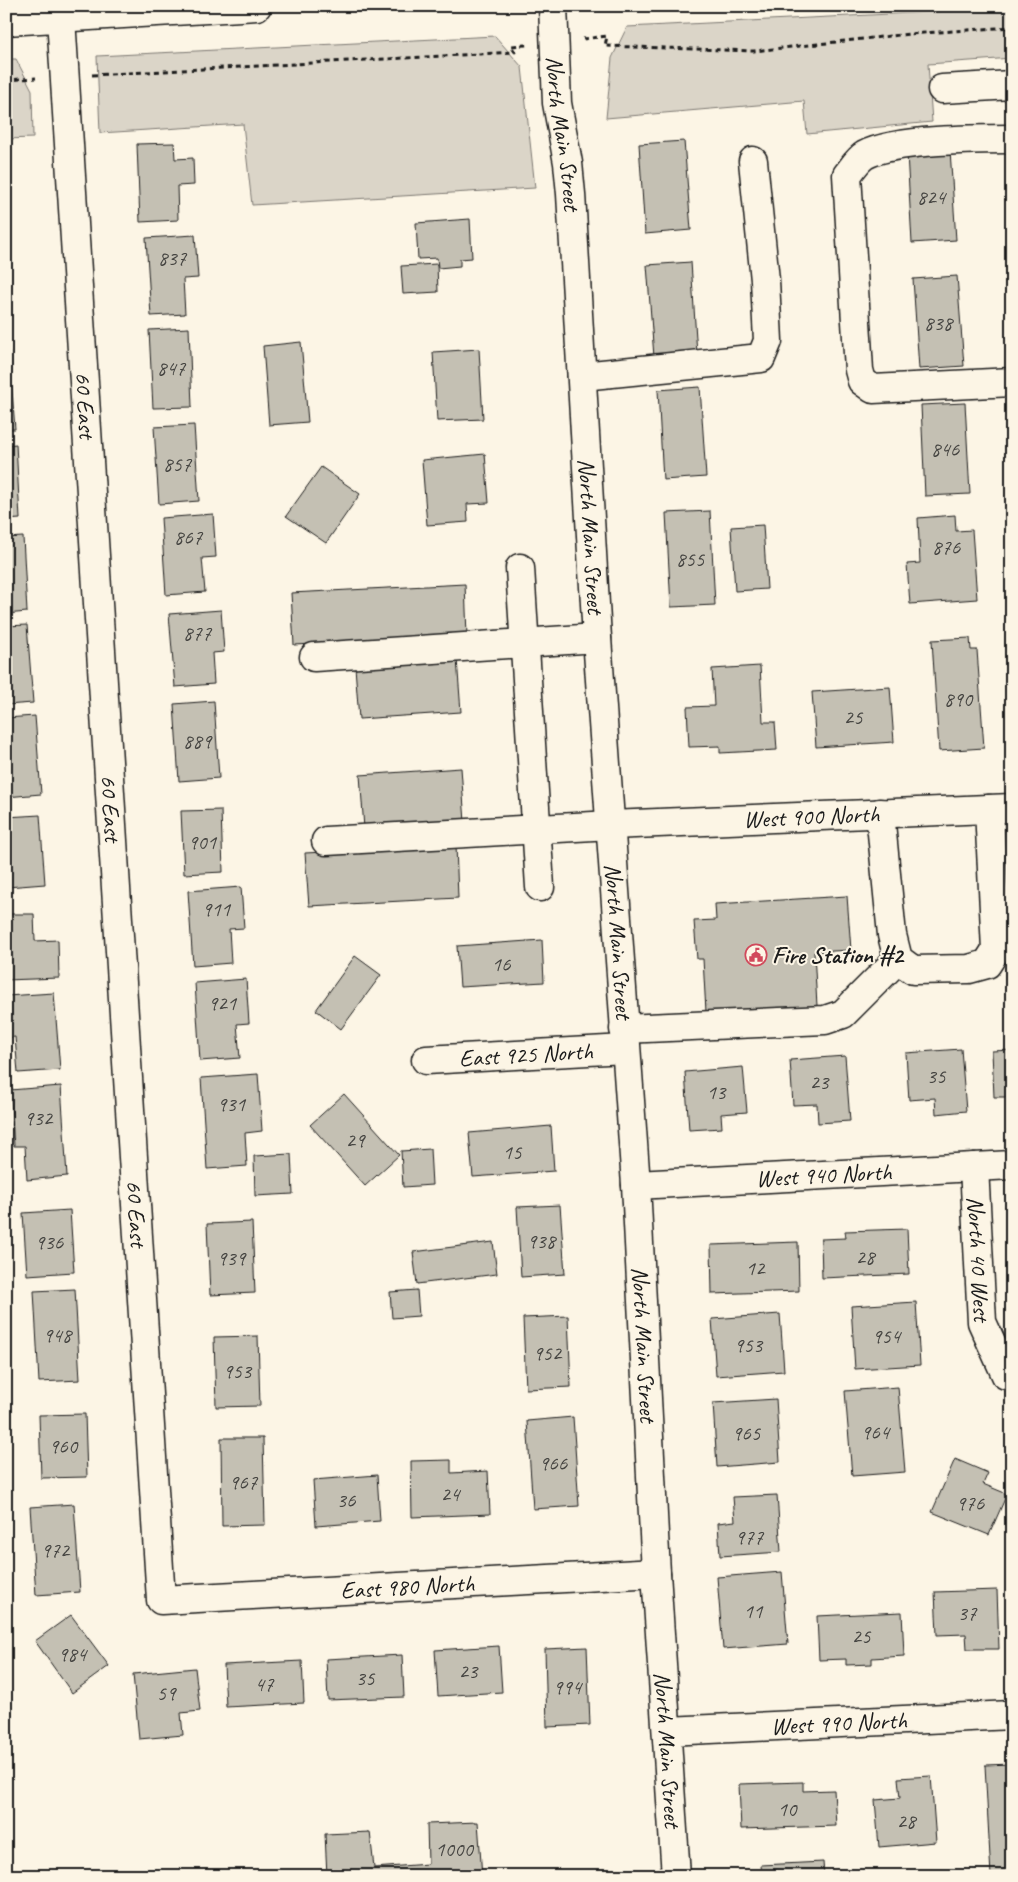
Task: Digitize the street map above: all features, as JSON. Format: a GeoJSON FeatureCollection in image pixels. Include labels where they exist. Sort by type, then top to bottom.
{"type":"FeatureCollection","features":[{"type":"Feature","properties":{"kind":"main road"},"geometry":{"type":"LineString","coordinates":[[6,21],[257,6]]}},
{"type":"Feature","properties":{"kind":"main road","name":"North Main Street"},"geometry":{"type":"LineString","coordinates":[[553,6],[553,44],[557,104],[568,163],[571,194],[624,1039],[636,1186],[656,1573],[676,1876]]}},
{"type":"Feature","properties":{"kind":"main road","name":"60 East"},"geometry":{"type":"LineString","coordinates":[[61,18],[161,1600]]}},
{"type":"Feature","properties":{"kind":"main road"},"geometry":{"type":"LineString","coordinates":[[942,89],[1012,86]]}},
{"type":"Feature","properties":{"kind":"main road"},"geometry":{"type":"LineString","coordinates":[[1012,140],[967,139],[892,147],[864,155],[847,175],[859,370],[862,381],[873,389],[1012,382]]}},
{"type":"Feature","properties":{"kind":"main road"},"geometry":{"type":"LineString","coordinates":[[582,376],[761,358],[768,340],[753,161]]}},
{"type":"Feature","properties":{"kind":"main road"},"geometry":{"type":"LineString","coordinates":[[520,568],[540,887]]}},
{"type":"Feature","properties":{"kind":"main road"},"geometry":{"type":"LineString","coordinates":[[314,657],[598,638]]}},
{"type":"Feature","properties":{"kind":"main road"},"geometry":{"type":"LineString","coordinates":[[880,813],[892,935],[898,959],[913,970],[969,969],[987,964],[996,950],[1000,808]]}},
{"type":"Feature","properties":{"kind":"main road","name":"West 900 North"},"geometry":{"type":"LineString","coordinates":[[326,842],[611,825],[1000,808]]}},
{"type":"Feature","properties":{"kind":"main road","name":"East 925 North"},"geometry":{"type":"LineString","coordinates":[[426,1060],[825,1020],[843,1014],[898,959]]}},
{"type":"Feature","properties":{"kind":"main road","name":"West 940 North"},"geometry":{"type":"LineString","coordinates":[[636,1186],[1012,1165]]}},
{"type":"Feature","properties":{"kind":"main road","name":"North 40 West"},"geometry":{"type":"LineString","coordinates":[[974,1167],[982,1322],[1006,1375]]}},
{"type":"Feature","properties":{"kind":"main road","name":"East 980 North"},"geometry":{"type":"LineString","coordinates":[[161,1600],[656,1573]]}},
{"type":"Feature","properties":{"kind":"main road","name":"West 990 North"},"geometry":{"type":"LineString","coordinates":[[667,1731],[1012,1715]]}},
{"type":"Feature","properties":{"kind":"path"},"geometry":{"type":"LineString","coordinates":[[607,36],[605,46],[754,51],[909,34],[1012,27]]}},
{"type":"Feature","properties":{"kind":"path"},"geometry":{"type":"LineString","coordinates":[[94,76],[515,52],[512,46]]}},
{"type":"Feature","properties":{"kind":"path"},"geometry":{"type":"LineString","coordinates":[[6,80],[32,78]]}},
{"type":"Feature","properties":{"kind":"shaded area"},"geometry":{"type":"Polygon","coordinates":[[[1012,8],[1012,58],[928,64],[932,122],[807,134],[804,101],[606,118],[612,58],[627,27],[1012,8]]]}},
{"type":"Feature","properties":{"kind":"shaded area"},"geometry":{"type":"Polygon","coordinates":[[[495,36],[522,67],[535,188],[252,205],[243,124],[100,133],[97,56],[495,36]]]}},
{"type":"Feature","properties":{"kind":"shaded area"},"geometry":{"type":"Polygon","coordinates":[[[6,59],[16,59],[32,90],[33,138],[6,139],[6,59]]]}},
{"type":"Feature","properties":{"kind":"building"},"geometry":{"type":"Polygon","coordinates":[[[684,141],[691,230],[645,234],[639,144],[684,141]]]}},
{"type":"Feature","properties":{"kind":"building"},"geometry":{"type":"Polygon","coordinates":[[[174,143],[175,159],[193,158],[194,185],[177,186],[178,220],[140,222],[137,144],[174,143]]]}},
{"type":"Feature","properties":{"kind":"building"},"geometry":{"type":"Polygon","coordinates":[[[950,150],[956,240],[912,243],[907,153],[950,150]]]}},
{"type":"Feature","properties":{"kind":"building"},"geometry":{"type":"Polygon","coordinates":[[[470,219],[472,258],[460,259],[460,266],[438,268],[437,258],[418,259],[416,223],[470,219]]]}},
{"type":"Feature","properties":{"kind":"building"},"geometry":{"type":"Polygon","coordinates":[[[195,235],[198,278],[183,279],[185,314],[151,316],[146,238],[195,235]]]}},
{"type":"Feature","properties":{"kind":"building"},"geometry":{"type":"Polygon","coordinates":[[[691,262],[697,354],[654,357],[647,265],[691,262]]]}},
{"type":"Feature","properties":{"kind":"building"},"geometry":{"type":"Polygon","coordinates":[[[437,264],[438,292],[403,294],[401,266],[437,264]]]}},
{"type":"Feature","properties":{"kind":"building"},"geometry":{"type":"Polygon","coordinates":[[[957,276],[964,366],[919,369],[913,279],[957,276]]]}},
{"type":"Feature","properties":{"kind":"building"},"geometry":{"type":"Polygon","coordinates":[[[189,328],[192,407],[153,408],[149,330],[189,328]]]}},
{"type":"Feature","properties":{"kind":"building"},"geometry":{"type":"Polygon","coordinates":[[[301,342],[308,422],[269,425],[263,346],[301,342]]]}},
{"type":"Feature","properties":{"kind":"building"},"geometry":{"type":"Polygon","coordinates":[[[479,349],[483,419],[437,421],[433,352],[479,349]]]}},
{"type":"Feature","properties":{"kind":"building"},"geometry":{"type":"Polygon","coordinates":[[[6,351],[9,351],[15,429],[6,429],[6,351]]]}},
{"type":"Feature","properties":{"kind":"building"},"geometry":{"type":"Polygon","coordinates":[[[700,387],[706,477],[663,480],[658,390],[700,387]]]}},
{"type":"Feature","properties":{"kind":"building"},"geometry":{"type":"Polygon","coordinates":[[[965,403],[970,494],[925,496],[921,405],[965,403]]]}},
{"type":"Feature","properties":{"kind":"building"},"geometry":{"type":"Polygon","coordinates":[[[194,425],[199,501],[159,504],[154,427],[194,425]]]}},
{"type":"Feature","properties":{"kind":"building"},"geometry":{"type":"Polygon","coordinates":[[[16,444],[20,519],[6,520],[6,445],[16,444]]]}},
{"type":"Feature","properties":{"kind":"building"},"geometry":{"type":"Polygon","coordinates":[[[485,454],[489,503],[467,504],[468,522],[427,525],[422,460],[485,454]]]}},
{"type":"Feature","properties":{"kind":"building"},"geometry":{"type":"Polygon","coordinates":[[[321,467],[360,494],[326,543],[286,516],[321,467]]]}},
{"type":"Feature","properties":{"kind":"building"},"geometry":{"type":"Polygon","coordinates":[[[710,511],[715,605],[671,607],[666,513],[710,511]]]}},
{"type":"Feature","properties":{"kind":"building"},"geometry":{"type":"Polygon","coordinates":[[[213,514],[216,557],[202,558],[205,592],[166,595],[161,518],[213,514]]]}},
{"type":"Feature","properties":{"kind":"building"},"geometry":{"type":"Polygon","coordinates":[[[955,515],[956,531],[972,530],[977,599],[910,604],[907,564],[920,563],[918,518],[955,515]]]}},
{"type":"Feature","properties":{"kind":"building"},"geometry":{"type":"Polygon","coordinates":[[[763,525],[767,589],[735,591],[731,527],[763,525]]]}},
{"type":"Feature","properties":{"kind":"building"},"geometry":{"type":"Polygon","coordinates":[[[23,537],[27,612],[6,614],[6,538],[23,537]]]}},
{"type":"Feature","properties":{"kind":"building"},"geometry":{"type":"Polygon","coordinates":[[[465,584],[467,636],[294,645],[291,593],[465,584]]]}},
{"type":"Feature","properties":{"kind":"building"},"geometry":{"type":"Polygon","coordinates":[[[221,610],[224,652],[212,653],[214,684],[175,687],[169,614],[221,610]]]}},
{"type":"Feature","properties":{"kind":"building"},"geometry":{"type":"Polygon","coordinates":[[[27,625],[33,703],[6,705],[6,626],[27,625]]]}},
{"type":"Feature","properties":{"kind":"building"},"geometry":{"type":"Polygon","coordinates":[[[970,638],[971,650],[977,650],[984,748],[939,751],[932,640],[970,638]]]}},
{"type":"Feature","properties":{"kind":"building"},"geometry":{"type":"Polygon","coordinates":[[[457,659],[461,712],[359,719],[355,667],[457,659]]]}},
{"type":"Feature","properties":{"kind":"building"},"geometry":{"type":"Polygon","coordinates":[[[760,666],[763,722],[775,722],[777,750],[720,753],[720,746],[689,747],[687,707],[714,706],[712,669],[760,666]]]}},
{"type":"Feature","properties":{"kind":"building"},"geometry":{"type":"Polygon","coordinates":[[[890,687],[894,742],[816,747],[812,692],[890,687]]]}},
{"type":"Feature","properties":{"kind":"building"},"geometry":{"type":"Polygon","coordinates":[[[214,701],[219,778],[179,781],[174,704],[214,701]]]}},
{"type":"Feature","properties":{"kind":"building"},"geometry":{"type":"Polygon","coordinates":[[[35,716],[41,794],[6,797],[6,718],[35,716]]]}},
{"type":"Feature","properties":{"kind":"building"},"geometry":{"type":"Polygon","coordinates":[[[461,768],[465,822],[364,828],[360,775],[461,768]]]}},
{"type":"Feature","properties":{"kind":"building"},"geometry":{"type":"Polygon","coordinates":[[[221,810],[223,872],[184,874],[181,811],[221,810]]]}},
{"type":"Feature","properties":{"kind":"building"},"geometry":{"type":"Polygon","coordinates":[[[40,815],[45,884],[7,887],[6,817],[40,815]]]}},
{"type":"Feature","properties":{"kind":"building"},"geometry":{"type":"Polygon","coordinates":[[[456,845],[458,898],[309,906],[305,853],[456,845]]]}},
{"type":"Feature","properties":{"kind":"building"},"geometry":{"type":"Polygon","coordinates":[[[241,887],[244,928],[229,929],[231,963],[193,966],[188,891],[241,887]]]}},
{"type":"Feature","properties":{"kind":"building","name":"Fire Station #2"},"geometry":{"type":"Polygon","coordinates":[[[847,896],[851,950],[814,952],[817,1006],[706,1012],[703,959],[697,959],[694,921],[716,920],[715,904],[847,896]]]}},
{"type":"Feature","properties":{"kind":"building"},"geometry":{"type":"Polygon","coordinates":[[[6,914],[34,914],[35,941],[58,940],[59,978],[6,980],[6,914]]]}},
{"type":"Feature","properties":{"kind":"building"},"geometry":{"type":"Polygon","coordinates":[[[542,940],[544,982],[460,987],[457,946],[542,940]]]}},
{"type":"Feature","properties":{"kind":"building"},"geometry":{"type":"Polygon","coordinates":[[[355,956],[381,975],[341,1029],[316,1010],[355,956]]]}},
{"type":"Feature","properties":{"kind":"building"},"geometry":{"type":"Polygon","coordinates":[[[246,979],[249,1023],[237,1024],[240,1058],[200,1061],[195,983],[246,979]]]}},
{"type":"Feature","properties":{"kind":"building"},"geometry":{"type":"Polygon","coordinates":[[[54,993],[60,1070],[18,1073],[15,1037],[6,1038],[6,996],[54,993]]]}},
{"type":"Feature","properties":{"kind":"building"},"geometry":{"type":"Polygon","coordinates":[[[961,1049],[966,1111],[936,1114],[935,1098],[909,1100],[906,1053],[961,1049]]]}},
{"type":"Feature","properties":{"kind":"building"},"geometry":{"type":"Polygon","coordinates":[[[1012,1050],[1012,1097],[994,1097],[992,1051],[1012,1050]]]}},
{"type":"Feature","properties":{"kind":"building"},"geometry":{"type":"Polygon","coordinates":[[[845,1056],[850,1121],[818,1123],[817,1104],[793,1105],[790,1060],[845,1056]]]}},
{"type":"Feature","properties":{"kind":"building"},"geometry":{"type":"Polygon","coordinates":[[[743,1067],[747,1112],[721,1114],[722,1128],[689,1130],[685,1072],[743,1067]]]}},
{"type":"Feature","properties":{"kind":"building"},"geometry":{"type":"Polygon","coordinates":[[[258,1074],[262,1131],[245,1133],[247,1166],[207,1169],[201,1078],[258,1074]]]}},
{"type":"Feature","properties":{"kind":"building"},"geometry":{"type":"Polygon","coordinates":[[[61,1086],[67,1176],[27,1180],[25,1146],[14,1146],[10,1090],[61,1086]]]}},
{"type":"Feature","properties":{"kind":"building"},"geometry":{"type":"Polygon","coordinates":[[[344,1094],[399,1155],[365,1186],[310,1125],[344,1094]]]}},
{"type":"Feature","properties":{"kind":"building"},"geometry":{"type":"Polygon","coordinates":[[[551,1126],[554,1171],[473,1177],[469,1133],[551,1126]]]}},
{"type":"Feature","properties":{"kind":"building"},"geometry":{"type":"Polygon","coordinates":[[[430,1149],[432,1185],[403,1187],[401,1151],[430,1149]]]}},
{"type":"Feature","properties":{"kind":"building"},"geometry":{"type":"Polygon","coordinates":[[[291,1154],[293,1194],[255,1196],[254,1156],[291,1154]]]}},
{"type":"Feature","properties":{"kind":"building"},"geometry":{"type":"Polygon","coordinates":[[[560,1205],[565,1274],[521,1277],[517,1207],[560,1205]]]}},
{"type":"Feature","properties":{"kind":"building"},"geometry":{"type":"Polygon","coordinates":[[[70,1210],[74,1272],[27,1275],[23,1213],[70,1210]]]}},
{"type":"Feature","properties":{"kind":"building"},"geometry":{"type":"Polygon","coordinates":[[[252,1222],[255,1293],[210,1295],[207,1224],[252,1222]]]}},
{"type":"Feature","properties":{"kind":"building"},"geometry":{"type":"Polygon","coordinates":[[[907,1229],[909,1274],[822,1278],[821,1239],[846,1238],[845,1231],[907,1229]]]}},
{"type":"Feature","properties":{"kind":"building"},"geometry":{"type":"Polygon","coordinates":[[[493,1242],[497,1274],[417,1284],[413,1252],[493,1242]]]}},
{"type":"Feature","properties":{"kind":"building"},"geometry":{"type":"Polygon","coordinates":[[[798,1242],[799,1291],[712,1294],[711,1245],[798,1242]]]}},
{"type":"Feature","properties":{"kind":"building"},"geometry":{"type":"Polygon","coordinates":[[[75,1289],[80,1380],[39,1382],[34,1291],[75,1289]]]}},
{"type":"Feature","properties":{"kind":"building"},"geometry":{"type":"Polygon","coordinates":[[[417,1290],[419,1316],[392,1318],[390,1292],[417,1290]]]}},
{"type":"Feature","properties":{"kind":"building"},"geometry":{"type":"Polygon","coordinates":[[[916,1302],[920,1365],[855,1369],[851,1306],[916,1302]]]}},
{"type":"Feature","properties":{"kind":"building"},"geometry":{"type":"Polygon","coordinates":[[[6,1308],[9,1340],[6,1340],[6,1308]]]}},
{"type":"Feature","properties":{"kind":"building"},"geometry":{"type":"Polygon","coordinates":[[[780,1314],[784,1371],[716,1376],[712,1319],[780,1314]]]}},
{"type":"Feature","properties":{"kind":"building"},"geometry":{"type":"Polygon","coordinates":[[[568,1316],[571,1387],[526,1389],[523,1318],[568,1316]]]}},
{"type":"Feature","properties":{"kind":"building"},"geometry":{"type":"Polygon","coordinates":[[[258,1336],[260,1406],[216,1407],[214,1337],[258,1336]]]}},
{"type":"Feature","properties":{"kind":"building"},"geometry":{"type":"Polygon","coordinates":[[[898,1387],[905,1472],[852,1476],[845,1391],[898,1387]]]}},
{"type":"Feature","properties":{"kind":"building"},"geometry":{"type":"Polygon","coordinates":[[[776,1399],[780,1462],[717,1467],[713,1403],[776,1399]]]}},
{"type":"Feature","properties":{"kind":"building"},"geometry":{"type":"Polygon","coordinates":[[[85,1414],[87,1477],[41,1478],[39,1415],[85,1414]]]}},
{"type":"Feature","properties":{"kind":"building"},"geometry":{"type":"Polygon","coordinates":[[[573,1417],[579,1506],[533,1509],[527,1421],[573,1417]]]}},
{"type":"Feature","properties":{"kind":"building"},"geometry":{"type":"Polygon","coordinates":[[[221,1438],[263,1438],[265,1525],[222,1526],[221,1438]]]}},
{"type":"Feature","properties":{"kind":"building"},"geometry":{"type":"Polygon","coordinates":[[[955,1459],[988,1473],[983,1484],[1007,1494],[989,1535],[932,1512],[955,1459]]]}},
{"type":"Feature","properties":{"kind":"building"},"geometry":{"type":"Polygon","coordinates":[[[451,1460],[451,1473],[488,1471],[490,1514],[412,1517],[411,1461],[451,1460]]]}},
{"type":"Feature","properties":{"kind":"building"},"geometry":{"type":"Polygon","coordinates":[[[377,1475],[380,1521],[316,1526],[313,1480],[377,1475]]]}},
{"type":"Feature","properties":{"kind":"building"},"geometry":{"type":"Polygon","coordinates":[[[777,1495],[781,1552],[720,1556],[718,1523],[735,1521],[733,1497],[777,1495]]]}},
{"type":"Feature","properties":{"kind":"building"},"geometry":{"type":"Polygon","coordinates":[[[74,1504],[80,1592],[36,1595],[30,1507],[74,1504]]]}},
{"type":"Feature","properties":{"kind":"building"},"geometry":{"type":"Polygon","coordinates":[[[782,1572],[788,1644],[723,1649],[717,1577],[782,1572]]]}},
{"type":"Feature","properties":{"kind":"building"},"geometry":{"type":"Polygon","coordinates":[[[997,1590],[999,1649],[967,1649],[966,1634],[937,1635],[935,1592],[997,1590]]]}},
{"type":"Feature","properties":{"kind":"building"},"geometry":{"type":"Polygon","coordinates":[[[902,1612],[904,1656],[872,1658],[872,1664],[846,1665],[846,1659],[819,1660],[817,1616],[902,1612]]]}},
{"type":"Feature","properties":{"kind":"building"},"geometry":{"type":"Polygon","coordinates":[[[71,1615],[109,1666],[72,1693],[35,1641],[71,1615]]]}},
{"type":"Feature","properties":{"kind":"building"},"geometry":{"type":"Polygon","coordinates":[[[499,1646],[502,1692],[438,1696],[435,1650],[499,1646]]]}},
{"type":"Feature","properties":{"kind":"building"},"geometry":{"type":"Polygon","coordinates":[[[587,1647],[590,1725],[547,1727],[545,1649],[587,1647]]]}},
{"type":"Feature","properties":{"kind":"building"},"geometry":{"type":"Polygon","coordinates":[[[402,1655],[404,1697],[328,1700],[326,1659],[402,1655]]]}},
{"type":"Feature","properties":{"kind":"building"},"geometry":{"type":"Polygon","coordinates":[[[302,1661],[304,1703],[226,1707],[224,1665],[302,1661]]]}},
{"type":"Feature","properties":{"kind":"building"},"geometry":{"type":"Polygon","coordinates":[[[195,1668],[200,1711],[181,1713],[183,1735],[139,1739],[133,1674],[195,1668]]]}},
{"type":"Feature","properties":{"kind":"building"},"geometry":{"type":"Polygon","coordinates":[[[1012,1764],[1012,1875],[991,1876],[985,1765],[1012,1764]]]}},
{"type":"Feature","properties":{"kind":"building"},"geometry":{"type":"Polygon","coordinates":[[[931,1776],[936,1842],[879,1847],[875,1800],[900,1798],[898,1778],[931,1776]]]}},
{"type":"Feature","properties":{"kind":"building"},"geometry":{"type":"Polygon","coordinates":[[[803,1782],[803,1791],[834,1790],[836,1826],[741,1829],[739,1784],[803,1782]]]}},
{"type":"Feature","properties":{"kind":"building"},"geometry":{"type":"Polygon","coordinates":[[[478,1822],[482,1876],[327,1876],[325,1834],[370,1832],[374,1868],[428,1864],[427,1824],[478,1822]]]}},
{"type":"Feature","properties":{"kind":"building"},"geometry":{"type":"Polygon","coordinates":[[[823,1862],[824,1876],[762,1876],[761,1865],[823,1862]]]}},
{"type":"Feature","properties":{"kind":"place","name":"Fire Station #2"},"geometry":{"type":"Point","coordinates":[756,955]}}]}
